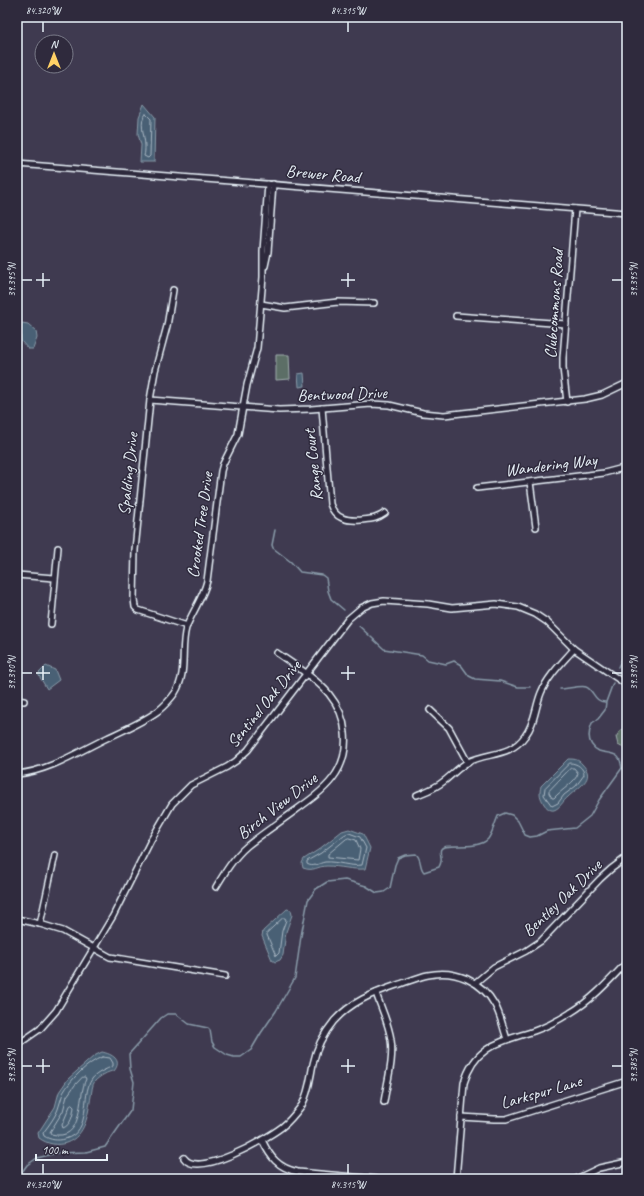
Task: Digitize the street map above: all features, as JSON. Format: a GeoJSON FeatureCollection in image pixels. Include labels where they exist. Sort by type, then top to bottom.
{"type":"FeatureCollection","features":[{"type":"Feature","properties":{"kind":"street","name":"Brewer Road"},"geometry":{"type":"LineString","coordinates":[[17,164],[627,213]]}},
{"type":"Feature","properties":{"kind":"street","name":"Crooked Tree Drive"},"geometry":{"type":"LineString","coordinates":[[17,774],[28,773],[48,766],[140,721],[159,710],[174,695],[181,679],[183,669],[184,640],[187,626],[202,598],[208,581],[219,478],[223,464],[238,434],[247,385],[257,348],[263,277],[262,251],[271,184]]}},
{"type":"Feature","properties":{"kind":"street","name":"Clubcommons Road"},"geometry":{"type":"LineString","coordinates":[[567,402],[563,368],[575,209]]}},
{"type":"Feature","properties":{"kind":"street","name":"Spalding Drive"},"geometry":{"type":"LineString","coordinates":[[173,290],[167,326],[155,371],[150,400],[135,550],[135,607],[144,613],[187,626]]}},
{"type":"Feature","properties":{"kind":"street"},"geometry":{"type":"LineString","coordinates":[[261,304],[285,308],[338,302],[374,303]]}},
{"type":"Feature","properties":{"kind":"street"},"geometry":{"type":"LineString","coordinates":[[456,316],[566,324]]}},
{"type":"Feature","properties":{"kind":"street","name":"Bentwood Drive"},"geometry":{"type":"LineString","coordinates":[[150,400],[294,410],[366,404],[389,405],[423,413],[444,415],[567,402],[595,397],[627,383]]}},
{"type":"Feature","properties":{"kind":"street","name":"Range Court"},"geometry":{"type":"LineString","coordinates":[[322,408],[330,504],[333,511],[342,518],[352,521],[374,519],[385,513]]}},
{"type":"Feature","properties":{"kind":"street","name":"Wandering Way"},"geometry":{"type":"LineString","coordinates":[[477,488],[604,473],[627,467]]}},
{"type":"Feature","properties":{"kind":"street"},"geometry":{"type":"LineString","coordinates":[[530,482],[536,527]]}},
{"type":"Feature","properties":{"kind":"street"},"geometry":{"type":"LineString","coordinates":[[51,624],[54,578],[58,548]]}},
{"type":"Feature","properties":{"kind":"street"},"geometry":{"type":"LineString","coordinates":[[17,575],[54,578]]}},
{"type":"Feature","properties":{"kind":"street","name":"Sentinel Oak Drive"},"geometry":{"type":"LineString","coordinates":[[17,1045],[40,1029],[53,1016],[121,901],[162,819],[172,804],[191,786],[227,767],[242,756],[352,614],[361,608],[378,602],[428,604],[452,608],[496,604],[518,607],[535,614],[547,622],[574,649],[627,685]]}},
{"type":"Feature","properties":{"kind":"street"},"geometry":{"type":"LineString","coordinates":[[417,796],[438,786],[468,762],[499,754],[518,744],[525,737],[532,724],[539,699],[546,684],[554,671],[574,649]]}},
{"type":"Feature","properties":{"kind":"street","name":"Birch View Drive"},"geometry":{"type":"LineString","coordinates":[[216,887],[232,862],[241,852],[325,788],[334,778],[340,767],[344,754],[345,729],[342,716],[329,694],[306,674],[277,653]]}},
{"type":"Feature","properties":{"kind":"street"},"geometry":{"type":"LineString","coordinates":[[17,700],[24,701]]}},
{"type":"Feature","properties":{"kind":"street"},"geometry":{"type":"LineString","coordinates":[[430,710],[449,728],[468,762]]}},
{"type":"Feature","properties":{"kind":"street"},"geometry":{"type":"LineString","coordinates":[[40,924],[55,855]]}},
{"type":"Feature","properties":{"kind":"street","name":"Bentley Oak Drive"},"geometry":{"type":"LineString","coordinates":[[475,983],[494,967],[526,951],[541,941],[600,879],[627,857]]}},
{"type":"Feature","properties":{"kind":"street"},"geometry":{"type":"LineString","coordinates":[[17,919],[63,931],[110,958],[225,976]]}},
{"type":"Feature","properties":{"kind":"street"},"geometry":{"type":"LineString","coordinates":[[456,1179],[464,1082],[469,1068],[476,1058],[486,1049],[507,1039],[549,1025],[571,1013],[596,994],[627,962]]}},
{"type":"Feature","properties":{"kind":"street"},"geometry":{"type":"LineString","coordinates":[[184,1158],[191,1164],[209,1164],[262,1140],[288,1122],[301,1106],[310,1085],[313,1065],[318,1049],[334,1022],[356,1003],[376,993],[422,976],[440,973],[460,976],[475,983],[487,993],[495,1005],[507,1039]]}},
{"type":"Feature","properties":{"kind":"street"},"geometry":{"type":"LineString","coordinates":[[376,993],[387,1024],[391,1042],[391,1063],[384,1102]]}},
{"type":"Feature","properties":{"kind":"street","name":"Larkspur Lane"},"geometry":{"type":"LineString","coordinates":[[461,1117],[506,1119],[627,1081]]}},
{"type":"Feature","properties":{"kind":"street"},"geometry":{"type":"LineString","coordinates":[[262,1140],[272,1158],[279,1165],[288,1170],[376,1179]]}},
{"type":"Feature","properties":{"kind":"street"},"geometry":{"type":"LineString","coordinates":[[576,1179],[599,1168],[627,1162]]}},
{"type":"Feature","properties":{"kind":"green space"},"geometry":{"type":"Polygon","coordinates":[[[276,355],[289,355],[290,379],[276,380],[276,355]]]}},
{"type":"Feature","properties":{"kind":"green space"},"geometry":{"type":"Polygon","coordinates":[[[627,727],[627,750],[618,745],[616,737],[620,731],[627,727]]]}},
{"type":"Feature","properties":{"kind":"water"},"geometry":{"type":"Polygon","coordinates":[[[144,104],[155,117],[154,162],[140,162],[141,145],[138,134],[139,117],[144,104]]]}},
{"type":"Feature","properties":{"kind":"water"},"geometry":{"type":"Polygon","coordinates":[[[22,323],[28,324],[36,331],[37,338],[33,349],[28,349],[21,341],[20,327],[22,323]]]}},
{"type":"Feature","properties":{"kind":"water"},"geometry":{"type":"Polygon","coordinates":[[[304,373],[305,386],[299,387],[298,374],[304,373]]]}},
{"type":"Feature","properties":{"kind":"water"},"geometry":{"type":"Polygon","coordinates":[[[46,666],[55,670],[59,680],[47,689],[38,674],[46,666]]]}},
{"type":"Feature","properties":{"kind":"water"},"geometry":{"type":"Polygon","coordinates":[[[568,759],[580,762],[586,769],[588,774],[587,778],[581,786],[558,808],[551,810],[544,804],[540,793],[541,786],[568,759]]]}},
{"type":"Feature","properties":{"kind":"water"},"geometry":{"type":"Polygon","coordinates":[[[349,829],[363,834],[370,848],[365,869],[327,866],[313,869],[303,868],[302,863],[304,859],[342,831],[349,829]]]}},
{"type":"Feature","properties":{"kind":"water"},"geometry":{"type":"Polygon","coordinates":[[[287,909],[291,910],[292,915],[286,932],[283,955],[280,960],[275,962],[272,960],[262,936],[263,931],[287,909]]]}},
{"type":"Feature","properties":{"kind":"water"},"geometry":{"type":"Polygon","coordinates":[[[102,1052],[113,1056],[117,1061],[117,1064],[114,1071],[104,1074],[94,1083],[89,1110],[82,1130],[73,1140],[63,1144],[52,1144],[39,1138],[38,1133],[55,1107],[59,1092],[68,1079],[94,1056],[102,1052]]]}},
{"type":"Feature","properties":{"kind":"waterway"},"geometry":{"type":"LineString","coordinates":[[275,530],[272,545],[273,548],[291,562],[300,572],[322,575],[326,578],[331,599],[344,610]]}},
{"type":"Feature","properties":{"kind":"waterway"},"geometry":{"type":"LineString","coordinates":[[359,626],[384,649],[422,655],[428,660],[446,664],[454,661],[461,665],[469,676],[475,679],[500,681],[518,687],[530,687]]}},
{"type":"Feature","properties":{"kind":"waterway"},"geometry":{"type":"LineString","coordinates":[[618,667],[627,648]]}},
{"type":"Feature","properties":{"kind":"waterway"},"geometry":{"type":"LineString","coordinates":[[17,1179],[27,1165],[37,1158],[57,1153],[86,1152],[105,1147],[131,1110],[134,1082],[130,1069],[129,1054],[161,1018],[167,1014],[176,1014],[189,1024],[208,1028],[215,1047],[227,1055],[241,1057],[251,1050],[295,978],[308,900],[316,889],[327,882],[345,880],[366,886],[377,893],[384,892],[390,888],[398,858],[405,855],[416,854],[424,872],[439,867],[441,862],[441,849],[448,846],[469,846],[483,843],[490,836],[498,816],[505,813],[512,815],[518,821],[525,835],[530,837],[537,836],[547,831],[575,828],[590,816],[599,800],[622,768],[620,760],[617,756],[599,751],[592,746],[589,735],[592,723],[598,719],[605,710],[606,702],[613,683]]}},
{"type":"Feature","properties":{"kind":"waterway"},"geometry":{"type":"LineString","coordinates":[[560,689],[581,686],[586,687],[596,698],[605,702]]}},
{"type":"Feature","properties":{"kind":"waterway"},"geometry":{"type":"LineString","coordinates":[[622,768],[627,770]]}}]}
